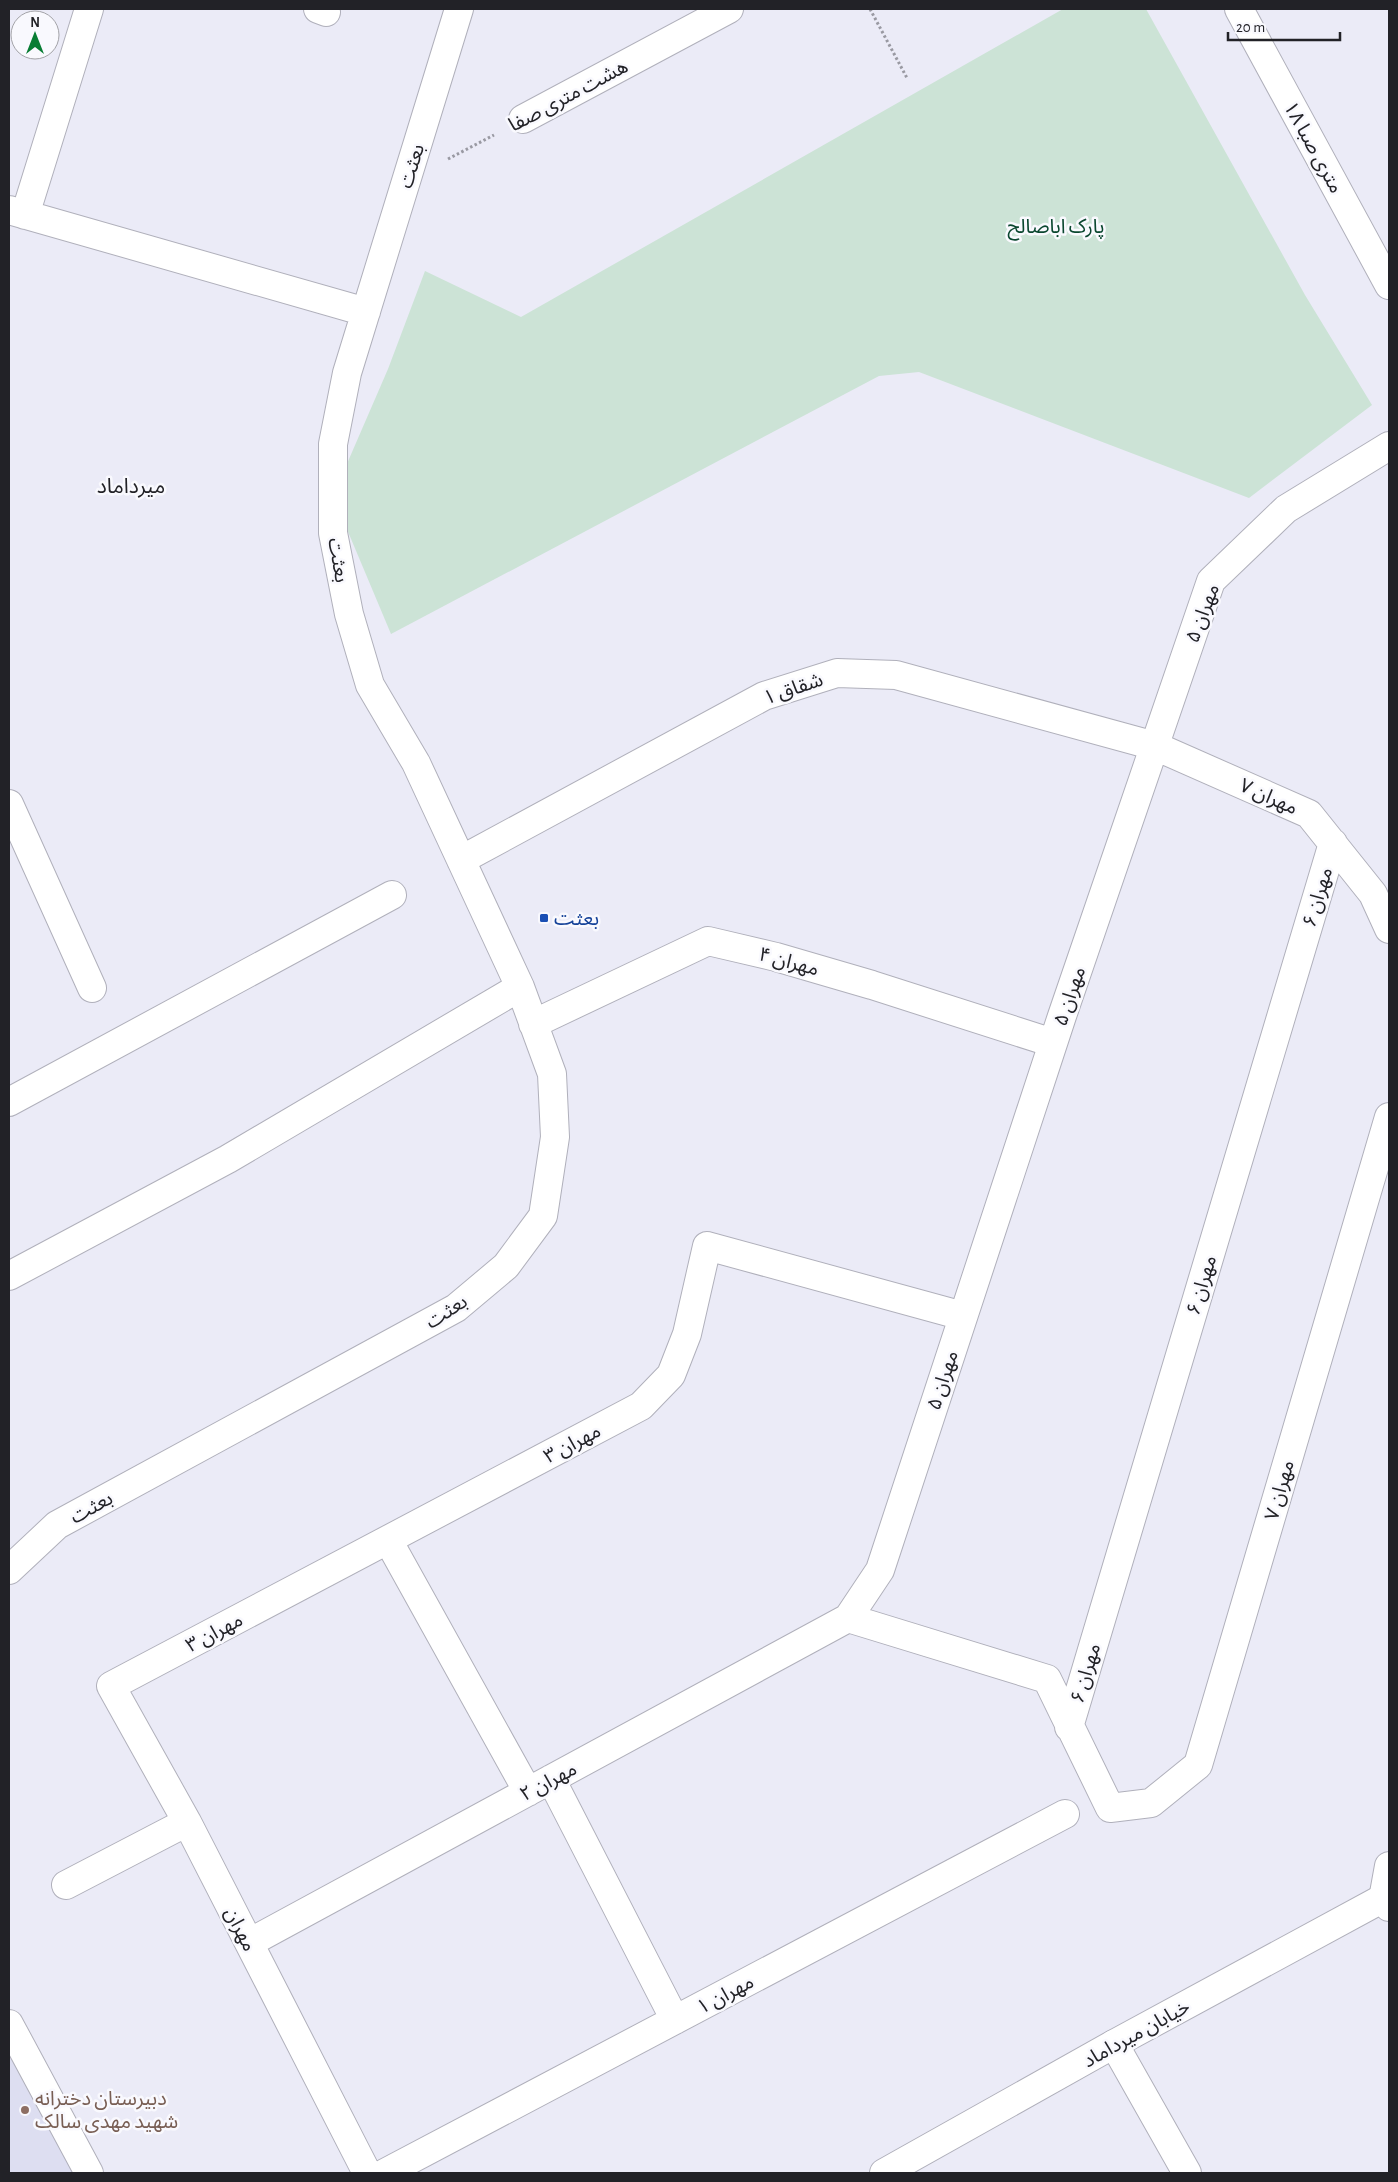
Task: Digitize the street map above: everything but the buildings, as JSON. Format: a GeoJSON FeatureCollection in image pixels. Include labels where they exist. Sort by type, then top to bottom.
{"type":"FeatureCollection","features":[{"type":"Feature","properties":{"kind":"street"},"geometry":{"type":"LineString","coordinates":[[89,9],[17,212],[366,312]]}},
{"type":"Feature","properties":{"kind":"street","name":"بعثت"},"geometry":{"type":"LineString","coordinates":[[9,1570],[57,1525],[456,1308],[506,1266],[543,1216],[556,1137],[552,1074],[520,987],[416,763],[370,684],[349,614],[333,532],[333,444],[347,373],[459,9]]}},
{"type":"Feature","properties":{"kind":"street","name":"هشت متری صفا"},"geometry":{"type":"LineString","coordinates":[[523,119],[730,9]]}},
{"type":"Feature","properties":{"kind":"street","name":"متری صبا ۱۸"},"geometry":{"type":"LineString","coordinates":[[1239,9],[1389,285]]}},
{"type":"Feature","properties":{"kind":"street","name":"مهران ۵"},"geometry":{"type":"LineString","coordinates":[[848,1618],[880,1570],[1053,1043],[1211,581],[1286,509],[1389,446]]}},
{"type":"Feature","properties":{"kind":"street","name":"شقاق ۱"},"geometry":{"type":"LineString","coordinates":[[461,860],[764,696],[837,673],[896,675],[1154,746]]}},
{"type":"Feature","properties":{"kind":"street","name":"مهران ۷"},"geometry":{"type":"LineString","coordinates":[[1154,746],[1309,814],[1373,894],[1389,929]]}},
{"type":"Feature","properties":{"kind":"street"},"geometry":{"type":"LineString","coordinates":[[9,804],[92,988]]}},
{"type":"Feature","properties":{"kind":"street","name":"مهران ۶"},"geometry":{"type":"LineString","coordinates":[[1070,1726],[1333,843]]}},
{"type":"Feature","properties":{"kind":"street"},"geometry":{"type":"LineString","coordinates":[[9,1102],[392,895]]}},
{"type":"Feature","properties":{"kind":"street","name":"مهران ۴"},"geometry":{"type":"LineString","coordinates":[[533,1024],[708,941],[776,957],[863,982],[1053,1043]]}},
{"type":"Feature","properties":{"kind":"street"},"geometry":{"type":"LineString","coordinates":[[9,1276],[228,1159],[520,987]]}},
{"type":"Feature","properties":{"kind":"street","name":"مهران ۷"},"geometry":{"type":"LineString","coordinates":[[1070,1726],[1110,1808],[1151,1804],[1198,1765],[1389,1117]]}},
{"type":"Feature","properties":{"kind":"street","name":"مهران ۳"},"geometry":{"type":"LineString","coordinates":[[111,1686],[641,1406],[671,1375],[687,1334],[707,1246],[963,1316]]}},
{"type":"Feature","properties":{"kind":"street"},"geometry":{"type":"LineString","coordinates":[[388,1540],[539,1785],[675,2020]]}},
{"type":"Feature","properties":{"kind":"street"},"geometry":{"type":"LineString","coordinates":[[848,1618],[1047,1679],[1070,1726]]}},
{"type":"Feature","properties":{"kind":"street","name":"مهران ۲"},"geometry":{"type":"LineString","coordinates":[[249,1943],[848,1618]]}},
{"type":"Feature","properties":{"kind":"street","name":"مهران"},"geometry":{"type":"LineString","coordinates":[[111,1686],[187,1822],[367,2173]]}},
{"type":"Feature","properties":{"kind":"street","name":"مهران ۱"},"geometry":{"type":"LineString","coordinates":[[385,2173],[1064,1814]]}},
{"type":"Feature","properties":{"kind":"street"},"geometry":{"type":"LineString","coordinates":[[66,1885],[187,1822]]}},
{"type":"Feature","properties":{"kind":"street"},"geometry":{"type":"LineString","coordinates":[[1387,1900],[1389,1866]]}},
{"type":"Feature","properties":{"kind":"street","name":"خیابان میرداماد"},"geometry":{"type":"LineString","coordinates":[[884,2173],[1114,2044],[1387,1900]]}},
{"type":"Feature","properties":{"kind":"street"},"geometry":{"type":"LineString","coordinates":[[9,2024],[89,2173]]}},
{"type":"Feature","properties":{"kind":"street"},"geometry":{"type":"LineString","coordinates":[[1114,2044],[1187,2173]]}},
{"type":"Feature","properties":{"kind":"path"},"geometry":{"type":"LineString","coordinates":[[870,9],[907,78]]}},
{"type":"Feature","properties":{"kind":"path","name":"هشت متری صفا"},"geometry":{"type":"LineString","coordinates":[[406,182],[523,119]]}},
{"type":"Feature","properties":{"kind":"shaded area","name":"دبیرستان دخترانه شهید مهدی سالک"},"geometry":{"type":"Polygon","coordinates":[[[9,2047],[75,2173],[9,2173],[9,2047]]]}},
{"type":"Feature","properties":{"kind":"green space","name":"پارک اباصالح"},"geometry":{"type":"Polygon","coordinates":[[[1063,9],[1146,9],[1305,295],[1372,405],[1249,498],[919,372],[879,376],[391,634],[333,496],[388,369],[425,271],[521,317],[1063,9]]]}},
{"type":"Feature","properties":{"kind":"place","name":"بعثت"},"geometry":{"type":"Point","coordinates":[544,918]}},
{"type":"Feature","properties":{"kind":"place","name":"دبیرستان دخترانه شهید مهدی سالک"},"geometry":{"type":"Point","coordinates":[25,2110]}},
{"type":"Feature","properties":{"kind":"district","name":"میرداماد"},"geometry":{"type":"Point","coordinates":[131,486]}}]}
